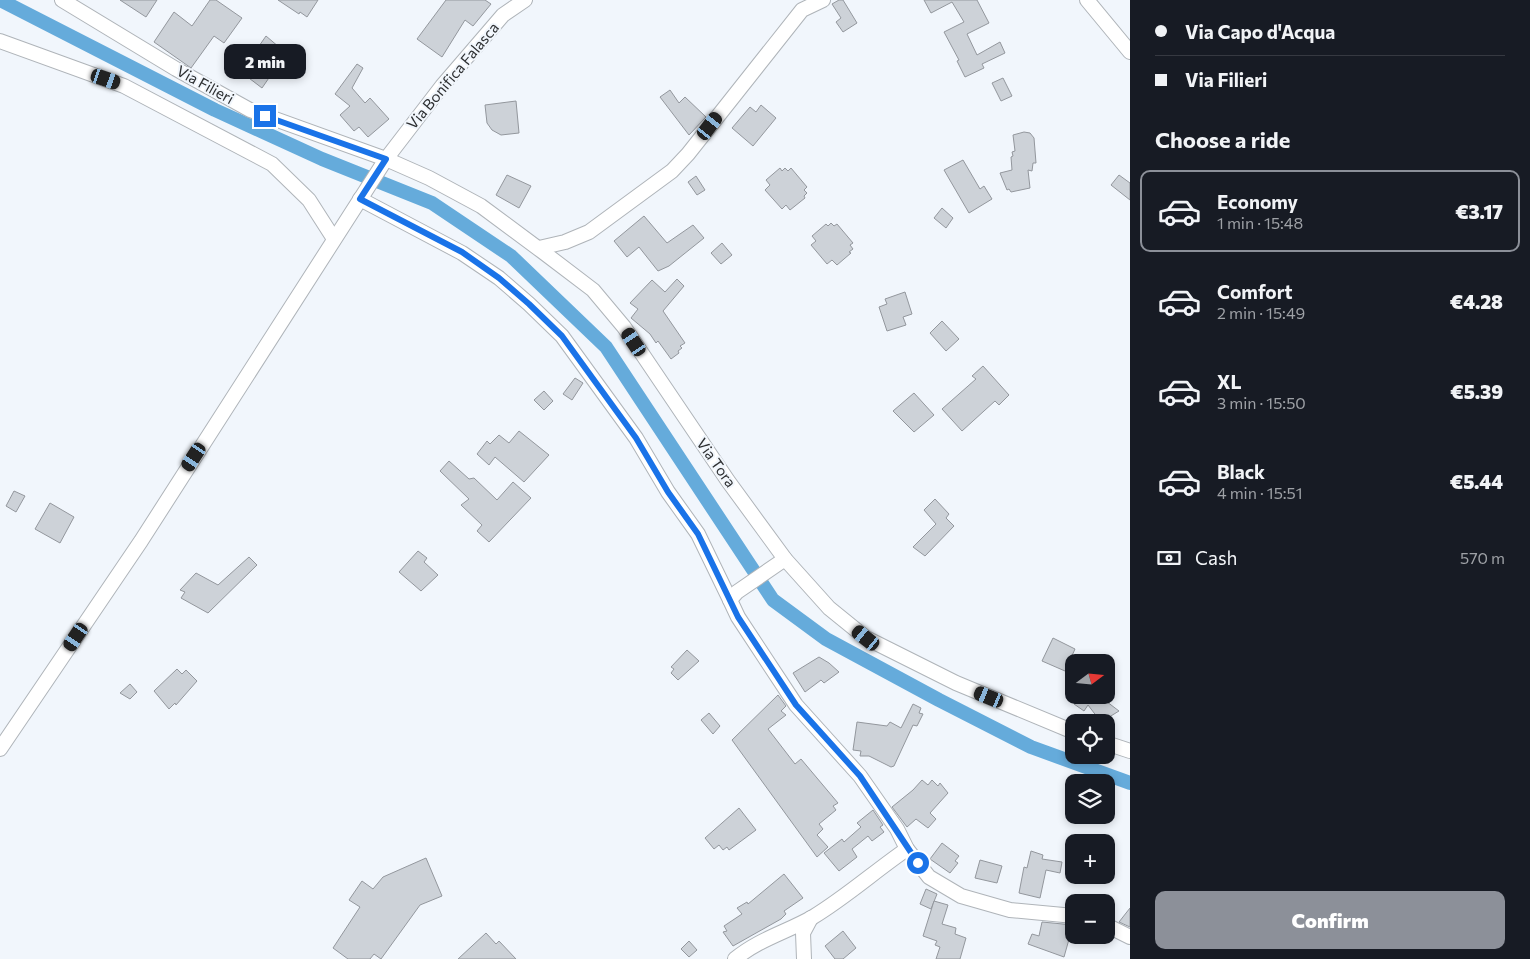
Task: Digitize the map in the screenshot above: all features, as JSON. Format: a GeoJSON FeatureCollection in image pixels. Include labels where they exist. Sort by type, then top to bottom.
{"type":"FeatureCollection","features":[{"type":"Feature","properties":{"kind":"street","name":"Via Filieri"},"geometry":{"type":"LineString","coordinates":[[62,0],[176,69],[250,110],[383,164]]}},
{"type":"Feature","properties":{"kind":"street","name":"Via Bonifica Falasca"},"geometry":{"type":"LineString","coordinates":[[0,749],[141,540],[383,164],[442,86],[503,15],[525,0]]}},
{"type":"Feature","properties":{"kind":"street"},"geometry":{"type":"LineString","coordinates":[[539,248],[565,242],[589,232],[672,171],[688,154],[802,10],[823,0]]}},
{"type":"Feature","properties":{"kind":"street"},"geometry":{"type":"LineString","coordinates":[[1087,0],[1130,52]]}},
{"type":"Feature","properties":{"kind":"street"},"geometry":{"type":"LineString","coordinates":[[0,41],[124,86],[272,164],[309,200],[334,239]]}},
{"type":"Feature","properties":{"kind":"street","name":"Via Tora"},"geometry":{"type":"LineString","coordinates":[[383,164],[481,206],[593,290],[624,327],[783,561],[829,608],[866,638],[956,683],[1065,728]]}},
{"type":"Feature","properties":{"kind":"street"},"geometry":{"type":"LineString","coordinates":[[362,196],[462,252],[507,285],[562,336],[636,438],[668,492],[702,541],[734,596],[738,617],[796,705],[860,776],[897,829],[907,849],[930,877],[961,896],[1010,910],[1065,915]]}},
{"type":"Feature","properties":{"kind":"street"},"geometry":{"type":"LineString","coordinates":[[734,596],[783,561]]}},
{"type":"Feature","properties":{"kind":"street"},"geometry":{"type":"LineString","coordinates":[[1115,746],[1130,751]]}},
{"type":"Feature","properties":{"kind":"street"},"geometry":{"type":"LineString","coordinates":[[735,959],[768,937],[811,918],[837,902],[907,849]]}},
{"type":"Feature","properties":{"kind":"street"},"geometry":{"type":"LineString","coordinates":[[804,959],[802,933],[811,918]]}},
{"type":"Feature","properties":{"kind":"street"},"geometry":{"type":"LineString","coordinates":[[1115,930],[1130,937]]}},
{"type":"Feature","properties":{"kind":"building"},"geometry":{"type":"Polygon","coordinates":[[[120,0],[157,0],[146,17],[120,0]]]}},
{"type":"Feature","properties":{"kind":"building"},"geometry":{"type":"Polygon","coordinates":[[[210,0],[216,0],[242,18],[224,43],[214,36],[191,68],[154,42],[174,12],[192,26],[210,0]]]}},
{"type":"Feature","properties":{"kind":"building"},"geometry":{"type":"Polygon","coordinates":[[[278,0],[318,0],[307,17],[278,0]]]}},
{"type":"Feature","properties":{"kind":"building"},"geometry":{"type":"Polygon","coordinates":[[[446,0],[485,0],[491,4],[473,26],[465,20],[442,57],[417,39],[446,0]]]}},
{"type":"Feature","properties":{"kind":"building"},"geometry":{"type":"Polygon","coordinates":[[[843,0],[857,23],[843,32],[836,22],[841,18],[832,4],[843,0]]]}},
{"type":"Feature","properties":{"kind":"building"},"geometry":{"type":"Polygon","coordinates":[[[924,0],[977,0],[989,23],[967,34],[977,55],[1000,42],[1005,53],[982,64],[984,68],[965,77],[957,61],[959,60],[944,32],[964,22],[952,2],[931,13],[924,0]]]}},
{"type":"Feature","properties":{"kind":"building"},"geometry":{"type":"Polygon","coordinates":[[[266,36],[286,53],[262,88],[241,72],[266,36]]]}},
{"type":"Feature","properties":{"kind":"building"},"geometry":{"type":"Polygon","coordinates":[[[357,64],[363,68],[352,88],[365,103],[370,98],[389,119],[368,137],[359,127],[354,131],[340,115],[350,106],[335,94],[357,64]]]}},
{"type":"Feature","properties":{"kind":"building"},"geometry":{"type":"Polygon","coordinates":[[[1003,78],[1012,96],[1001,101],[992,83],[1003,78]]]}},
{"type":"Feature","properties":{"kind":"building"},"geometry":{"type":"Polygon","coordinates":[[[670,90],[679,103],[685,97],[706,117],[689,135],[660,97],[670,90]]]}},
{"type":"Feature","properties":{"kind":"building"},"geometry":{"type":"Polygon","coordinates":[[[516,101],[519,133],[501,135],[492,130],[487,123],[485,105],[516,101]]]}},
{"type":"Feature","properties":{"kind":"building"},"geometry":{"type":"Polygon","coordinates":[[[761,105],[776,118],[753,146],[732,128],[750,107],[756,112],[761,105]]]}},
{"type":"Feature","properties":{"kind":"building"},"geometry":{"type":"Polygon","coordinates":[[[1024,132],[1030,133],[1034,138],[1036,163],[1033,163],[1032,171],[1028,170],[1030,188],[1011,192],[1009,189],[1007,190],[1000,173],[1012,170],[1011,157],[1013,156],[1012,152],[1015,151],[1013,135],[1024,132]]]}},
{"type":"Feature","properties":{"kind":"building"},"geometry":{"type":"Polygon","coordinates":[[[963,160],[980,189],[984,186],[992,199],[969,213],[944,170],[963,160]]]}},
{"type":"Feature","properties":{"kind":"building"},"geometry":{"type":"Polygon","coordinates":[[[780,168],[782,171],[785,168],[788,171],[791,168],[807,187],[804,190],[807,193],[804,196],[805,198],[790,210],[786,205],[782,209],[765,190],[770,185],[766,180],[780,168]]]}},
{"type":"Feature","properties":{"kind":"building"},"geometry":{"type":"Polygon","coordinates":[[[507,175],[531,186],[519,208],[496,195],[507,175]]]}},
{"type":"Feature","properties":{"kind":"building"},"geometry":{"type":"Polygon","coordinates":[[[1119,175],[1130,183],[1130,200],[1111,185],[1119,175]]]}},
{"type":"Feature","properties":{"kind":"building"},"geometry":{"type":"Polygon","coordinates":[[[696,176],[705,190],[697,195],[688,182],[696,176]]]}},
{"type":"Feature","properties":{"kind":"building"},"geometry":{"type":"Polygon","coordinates":[[[942,208],[953,218],[946,228],[934,218],[942,208]]]}},
{"type":"Feature","properties":{"kind":"building"},"geometry":{"type":"Polygon","coordinates":[[[644,216],[667,243],[693,225],[704,238],[669,266],[658,271],[639,247],[627,257],[614,241],[644,216]]]}},
{"type":"Feature","properties":{"kind":"building"},"geometry":{"type":"Polygon","coordinates":[[[831,223],[834,226],[837,224],[853,243],[850,245],[853,249],[849,252],[851,253],[837,265],[832,260],[827,264],[811,245],[816,241],[812,236],[826,224],[828,226],[831,223]]]}},
{"type":"Feature","properties":{"kind":"building"},"geometry":{"type":"Polygon","coordinates":[[[722,243],[732,255],[721,264],[711,253],[722,243]]]}},
{"type":"Feature","properties":{"kind":"building"},"geometry":{"type":"Polygon","coordinates":[[[677,279],[684,286],[663,311],[685,343],[680,346],[682,348],[678,351],[679,353],[671,359],[658,341],[656,343],[650,334],[631,318],[638,309],[630,303],[652,280],[665,292],[677,279]]]}},
{"type":"Feature","properties":{"kind":"building"},"geometry":{"type":"Polygon","coordinates":[[[905,292],[912,314],[903,317],[906,325],[887,331],[879,307],[887,304],[885,299],[905,292]]]}},
{"type":"Feature","properties":{"kind":"building"},"geometry":{"type":"Polygon","coordinates":[[[942,321],[959,339],[946,351],[930,333],[942,321]]]}},
{"type":"Feature","properties":{"kind":"building"},"geometry":{"type":"Polygon","coordinates":[[[983,366],[1009,395],[999,405],[995,401],[962,431],[942,409],[976,379],[972,376],[983,366]]]}},
{"type":"Feature","properties":{"kind":"building"},"geometry":{"type":"Polygon","coordinates":[[[575,378],[583,383],[572,400],[563,394],[575,378]]]}},
{"type":"Feature","properties":{"kind":"building"},"geometry":{"type":"Polygon","coordinates":[[[544,391],[553,401],[544,410],[534,400],[544,391]]]}},
{"type":"Feature","properties":{"kind":"building"},"geometry":{"type":"Polygon","coordinates":[[[914,393],[934,415],[914,432],[893,411],[914,393]]]}},
{"type":"Feature","properties":{"kind":"building"},"geometry":{"type":"Polygon","coordinates":[[[519,431],[549,455],[524,482],[495,457],[489,465],[477,454],[487,441],[490,444],[499,435],[509,443],[519,431]]]}},
{"type":"Feature","properties":{"kind":"building"},"geometry":{"type":"Polygon","coordinates":[[[449,461],[469,479],[474,478],[497,500],[513,482],[531,498],[489,542],[477,531],[482,525],[461,505],[469,499],[440,471],[449,461]]]}},
{"type":"Feature","properties":{"kind":"building"},"geometry":{"type":"Polygon","coordinates":[[[14,491],[25,496],[16,512],[6,506],[14,491]]]}},
{"type":"Feature","properties":{"kind":"building"},"geometry":{"type":"Polygon","coordinates":[[[935,499],[949,514],[946,518],[954,526],[925,556],[913,547],[936,524],[924,510],[935,499]]]}},
{"type":"Feature","properties":{"kind":"building"},"geometry":{"type":"Polygon","coordinates":[[[50,503],[74,517],[60,543],[35,529],[50,503]]]}},
{"type":"Feature","properties":{"kind":"building"},"geometry":{"type":"Polygon","coordinates":[[[418,551],[427,558],[424,562],[438,575],[421,591],[399,572],[418,551]]]}},
{"type":"Feature","properties":{"kind":"building"},"geometry":{"type":"Polygon","coordinates":[[[249,557],[257,565],[208,613],[181,598],[185,592],[180,590],[196,573],[218,585],[249,557]]]}},
{"type":"Feature","properties":{"kind":"building"},"geometry":{"type":"Polygon","coordinates":[[[1053,638],[1075,649],[1073,654],[1065,654],[1065,671],[1042,661],[1053,638]]]}},
{"type":"Feature","properties":{"kind":"building"},"geometry":{"type":"Polygon","coordinates":[[[687,650],[699,661],[678,680],[671,673],[674,669],[671,667],[687,650]]]}},
{"type":"Feature","properties":{"kind":"building"},"geometry":{"type":"Polygon","coordinates":[[[819,657],[839,672],[824,683],[821,680],[805,692],[793,673],[819,657]]]}},
{"type":"Feature","properties":{"kind":"building"},"geometry":{"type":"Polygon","coordinates":[[[177,669],[182,674],[186,670],[197,681],[176,705],[175,703],[169,709],[154,691],[177,669]]]}},
{"type":"Feature","properties":{"kind":"building"},"geometry":{"type":"Polygon","coordinates":[[[130,684],[137,692],[130,699],[120,693],[130,684]]]}},
{"type":"Feature","properties":{"kind":"building"},"geometry":{"type":"Polygon","coordinates":[[[778,695],[786,706],[781,711],[786,715],[768,729],[795,764],[801,759],[838,803],[833,806],[836,810],[819,824],[823,829],[817,835],[828,847],[817,857],[732,740],[778,695]]]}},
{"type":"Feature","properties":{"kind":"building"},"geometry":{"type":"Polygon","coordinates":[[[913,704],[921,708],[919,713],[923,714],[917,726],[913,725],[894,766],[891,767],[869,756],[860,756],[861,751],[853,750],[857,722],[887,726],[890,722],[901,728],[913,704]]]}},
{"type":"Feature","properties":{"kind":"building"},"geometry":{"type":"Polygon","coordinates":[[[1074,704],[1110,704],[1119,711],[1114,714],[1095,714],[1088,705],[1084,711],[1074,704]]]}},
{"type":"Feature","properties":{"kind":"building"},"geometry":{"type":"Polygon","coordinates":[[[709,713],[720,726],[713,734],[701,720],[709,713]]]}},
{"type":"Feature","properties":{"kind":"building"},"geometry":{"type":"Polygon","coordinates":[[[922,780],[928,785],[932,780],[938,786],[940,783],[948,793],[930,813],[936,819],[928,828],[916,819],[907,827],[892,807],[922,780]]]}},
{"type":"Feature","properties":{"kind":"building"},"geometry":{"type":"Polygon","coordinates":[[[739,808],[756,830],[729,850],[727,847],[723,850],[719,845],[714,849],[705,838],[739,808]]]}},
{"type":"Feature","properties":{"kind":"building"},"geometry":{"type":"Polygon","coordinates":[[[873,810],[883,825],[880,827],[884,832],[872,841],[868,836],[852,849],[857,857],[839,871],[824,853],[842,839],[844,842],[861,827],[857,823],[873,810]]]}},
{"type":"Feature","properties":{"kind":"building"},"geometry":{"type":"Polygon","coordinates":[[[942,843],[959,856],[955,861],[958,863],[950,873],[930,859],[942,843]]]}},
{"type":"Feature","properties":{"kind":"building"},"geometry":{"type":"Polygon","coordinates":[[[1031,851],[1043,855],[1042,859],[1062,862],[1060,873],[1046,870],[1040,898],[1019,893],[1024,867],[1027,868],[1031,851]]]}},
{"type":"Feature","properties":{"kind":"building"},"geometry":{"type":"Polygon","coordinates":[[[426,858],[442,896],[420,905],[381,959],[374,954],[370,959],[348,959],[333,948],[360,907],[349,900],[362,881],[373,889],[383,877],[426,858]]]}},
{"type":"Feature","properties":{"kind":"building"},"geometry":{"type":"Polygon","coordinates":[[[980,860],[1002,866],[997,883],[975,878],[980,860]]]}},
{"type":"Feature","properties":{"kind":"building"},"geometry":{"type":"Polygon","coordinates":[[[784,874],[803,898],[784,911],[786,914],[781,919],[733,946],[723,932],[727,931],[724,926],[742,914],[737,908],[747,902],[748,904],[784,874]]]}},
{"type":"Feature","properties":{"kind":"building"},"geometry":{"type":"Polygon","coordinates":[[[926,889],[937,894],[931,909],[920,904],[926,889]]]}},
{"type":"Feature","properties":{"kind":"building"},"geometry":{"type":"Polygon","coordinates":[[[934,901],[948,905],[942,924],[956,928],[955,934],[966,938],[960,959],[936,959],[940,947],[935,945],[937,941],[923,936],[934,901]]]}},
{"type":"Feature","properties":{"kind":"building"},"geometry":{"type":"Polygon","coordinates":[[[1130,908],[1130,927],[1119,922],[1130,908]]]}},
{"type":"Feature","properties":{"kind":"building"},"geometry":{"type":"Polygon","coordinates":[[[1042,922],[1065,924],[1065,944],[1068,944],[1064,957],[1028,944],[1032,934],[1039,936],[1042,922]]]}},
{"type":"Feature","properties":{"kind":"building"},"geometry":{"type":"Polygon","coordinates":[[[843,931],[856,948],[843,959],[835,959],[825,946],[843,931]]]}},
{"type":"Feature","properties":{"kind":"building"},"geometry":{"type":"Polygon","coordinates":[[[486,933],[496,944],[499,941],[516,959],[458,959],[486,933]]]}},
{"type":"Feature","properties":{"kind":"building"},"geometry":{"type":"Polygon","coordinates":[[[689,941],[697,950],[689,957],[681,949],[689,941]]]}},
{"type":"Feature","properties":{"kind":"waterway"},"geometry":{"type":"LineString","coordinates":[[0,0],[215,110],[322,159],[432,203],[511,256],[606,347],[773,600],[826,639],[939,700],[1031,747],[1130,783]]}},
{"type":"Feature","properties":{"kind":"route"},"geometry":{"type":"LineString","coordinates":[[265,116],[386,159],[360,199],[462,252],[499,278],[548,321],[562,336],[636,438],[668,492],[698,534],[738,617],[796,705],[860,776],[918,863]]}}]}
